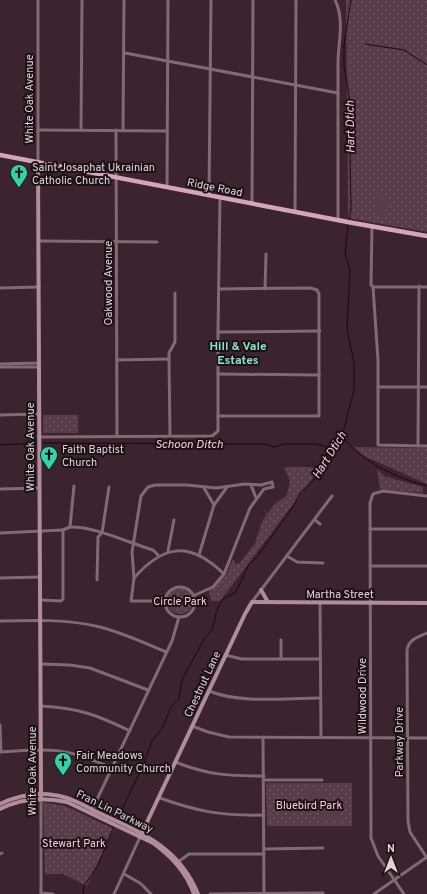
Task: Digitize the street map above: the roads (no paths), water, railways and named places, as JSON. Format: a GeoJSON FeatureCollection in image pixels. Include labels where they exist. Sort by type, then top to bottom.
{"type":"FeatureCollection","features":[{"type":"Feature","properties":{"kind":"main road","name":"Ridge Road"},"geometry":{"type":"LineString","coordinates":[[0,155],[427,236]]}},
{"type":"Feature","properties":{"kind":"street","name":"White Oak Avenue"},"geometry":{"type":"LineString","coordinates":[[38,0],[41,894]]}},
{"type":"Feature","properties":{"kind":"street"},"geometry":{"type":"LineString","coordinates":[[81,130],[82,0]]}},
{"type":"Feature","properties":{"kind":"street"},"geometry":{"type":"LineString","coordinates":[[123,130],[124,0]]}},
{"type":"Feature","properties":{"kind":"street"},"geometry":{"type":"LineString","coordinates":[[166,187],[168,0]]}},
{"type":"Feature","properties":{"kind":"street"},"geometry":{"type":"LineString","coordinates":[[209,195],[211,0]]}},
{"type":"Feature","properties":{"kind":"street"},"geometry":{"type":"LineString","coordinates":[[252,204],[253,0]]}},
{"type":"Feature","properties":{"kind":"street"},"geometry":{"type":"LineString","coordinates":[[295,212],[296,0]]}},
{"type":"Feature","properties":{"kind":"street"},"geometry":{"type":"LineString","coordinates":[[335,0],[339,10],[340,20],[338,54],[338,220]]}},
{"type":"Feature","properties":{"kind":"street"},"geometry":{"type":"LineString","coordinates":[[124,54],[338,93]]}},
{"type":"Feature","properties":{"kind":"street"},"geometry":{"type":"LineString","coordinates":[[38,130],[167,131]]}},
{"type":"Feature","properties":{"kind":"street","name":"Oakwood Avenue"},"geometry":{"type":"LineString","coordinates":[[116,130],[117,436]]}},
{"type":"Feature","properties":{"kind":"street"},"geometry":{"type":"LineString","coordinates":[[39,437],[212,436],[216,434],[218,431],[220,197]]}},
{"type":"Feature","properties":{"kind":"street"},"geometry":{"type":"LineString","coordinates":[[372,226],[371,285],[373,287],[378,387],[378,445],[427,446]]}},
{"type":"Feature","properties":{"kind":"street"},"geometry":{"type":"LineString","coordinates":[[38,241],[157,242]]}},
{"type":"Feature","properties":{"kind":"street"},"geometry":{"type":"LineString","coordinates":[[265,289],[266,254]]}},
{"type":"Feature","properties":{"kind":"street"},"geometry":{"type":"LineString","coordinates":[[418,446],[419,286]]}},
{"type":"Feature","properties":{"kind":"street"},"geometry":{"type":"LineString","coordinates":[[0,288],[39,287]]}},
{"type":"Feature","properties":{"kind":"street"},"geometry":{"type":"LineString","coordinates":[[373,287],[427,287]]}},
{"type":"Feature","properties":{"kind":"street"},"geometry":{"type":"LineString","coordinates":[[218,416],[319,416],[320,331],[319,294],[317,290],[311,288],[219,288]]}},
{"type":"Feature","properties":{"kind":"street"},"geometry":{"type":"LineString","coordinates":[[170,436],[169,353],[176,342],[175,293]]}},
{"type":"Feature","properties":{"kind":"street"},"geometry":{"type":"LineString","coordinates":[[218,332],[320,331]]}},
{"type":"Feature","properties":{"kind":"street"},"geometry":{"type":"LineString","coordinates":[[117,360],[169,359]]}},
{"type":"Feature","properties":{"kind":"street"},"geometry":{"type":"LineString","coordinates":[[0,364],[39,365]]}},
{"type":"Feature","properties":{"kind":"street"},"geometry":{"type":"LineString","coordinates":[[0,367],[39,365]]}},
{"type":"Feature","properties":{"kind":"street"},"geometry":{"type":"LineString","coordinates":[[218,374],[319,375]]}},
{"type":"Feature","properties":{"kind":"street"},"geometry":{"type":"LineString","coordinates":[[378,387],[427,387]]}},
{"type":"Feature","properties":{"kind":"street"},"geometry":{"type":"LineString","coordinates":[[0,415],[39,414]]}},
{"type":"Feature","properties":{"kind":"street"},"geometry":{"type":"LineString","coordinates":[[165,601],[131,601],[134,578],[132,567],[133,545],[141,496],[148,487],[187,485],[204,488],[228,487],[245,484],[261,485],[269,481],[274,483],[273,487],[264,489],[256,498],[245,518],[230,562],[224,574],[213,586],[195,596]]}},
{"type":"Feature","properties":{"kind":"street"},"geometry":{"type":"LineString","coordinates":[[251,485],[256,498]]}},
{"type":"Feature","properties":{"kind":"street"},"geometry":{"type":"LineString","coordinates":[[70,527],[74,486]]}},
{"type":"Feature","properties":{"kind":"street"},"geometry":{"type":"LineString","coordinates":[[96,580],[98,537],[102,533],[109,487]]}},
{"type":"Feature","properties":{"kind":"street"},"geometry":{"type":"LineString","coordinates":[[199,555],[214,505],[228,487]]}},
{"type":"Feature","properties":{"kind":"street"},"geometry":{"type":"LineString","coordinates":[[0,489],[39,488]]}},
{"type":"Feature","properties":{"kind":"street"},"geometry":{"type":"LineString","coordinates":[[204,488],[214,505]]}},
{"type":"Feature","properties":{"kind":"street","name":"Wildwood Drive"},"geometry":{"type":"LineString","coordinates":[[404,894],[375,851],[371,838],[370,503],[373,494],[377,492],[427,496]]}},
{"type":"Feature","properties":{"kind":"street","name":"Chestnut Lane"},"geometry":{"type":"LineString","coordinates":[[114,894],[160,798],[175,762],[225,655],[252,602],[332,496]]}},
{"type":"Feature","properties":{"kind":"street"},"geometry":{"type":"LineString","coordinates":[[168,551],[174,520]]}},
{"type":"Feature","properties":{"kind":"street"},"geometry":{"type":"LineString","coordinates":[[315,520],[320,524]]}},
{"type":"Feature","properties":{"kind":"street"},"geometry":{"type":"LineString","coordinates":[[0,533],[40,532],[63,530],[70,527],[82,527],[152,550],[158,556]]}},
{"type":"Feature","properties":{"kind":"street"},"geometry":{"type":"LineString","coordinates":[[370,529],[427,530]]}},
{"type":"Feature","properties":{"kind":"street"},"geometry":{"type":"LineString","coordinates":[[40,600],[61,601],[63,599],[63,530]]}},
{"type":"Feature","properties":{"kind":"street"},"geometry":{"type":"LineString","coordinates":[[134,578],[158,556],[168,551],[199,555],[214,564],[224,574]]}},
{"type":"Feature","properties":{"kind":"street"},"geometry":{"type":"LineString","coordinates":[[287,556],[297,562],[323,563]]}},
{"type":"Feature","properties":{"kind":"street"},"geometry":{"type":"LineString","coordinates":[[370,566],[427,566]]}},
{"type":"Feature","properties":{"kind":"street"},"geometry":{"type":"LineString","coordinates":[[0,578],[40,577]]}},
{"type":"Feature","properties":{"kind":"street"},"geometry":{"type":"LineString","coordinates":[[177,586],[186,587],[195,596],[196,601],[194,610],[187,616],[179,617],[169,612],[165,601],[170,590],[177,586]]}},
{"type":"Feature","properties":{"kind":"street"},"geometry":{"type":"LineString","coordinates":[[261,590],[268,602]]}},
{"type":"Feature","properties":{"kind":"street","name":"Martha Street"},"geometry":{"type":"LineString","coordinates":[[252,602],[427,603]]}},
{"type":"Feature","properties":{"kind":"street"},"geometry":{"type":"LineString","coordinates":[[320,602],[321,737]]}},
{"type":"Feature","properties":{"kind":"street"},"geometry":{"type":"LineString","coordinates":[[91,811],[172,641],[179,617]]}},
{"type":"Feature","properties":{"kind":"street"},"geometry":{"type":"LineString","coordinates":[[0,621],[79,623],[123,634],[166,652]]}},
{"type":"Feature","properties":{"kind":"street","name":"Parkway Drive"},"geometry":{"type":"LineString","coordinates":[[427,633],[412,640],[408,644],[409,826],[413,838],[427,858]]}},
{"type":"Feature","properties":{"kind":"street"},"geometry":{"type":"LineString","coordinates":[[281,640],[281,659]]}},
{"type":"Feature","properties":{"kind":"street"},"geometry":{"type":"LineString","coordinates":[[225,655],[242,659],[320,659]]}},
{"type":"Feature","properties":{"kind":"street"},"geometry":{"type":"LineString","coordinates":[[41,664],[70,665],[90,668],[148,690]]}},
{"type":"Feature","properties":{"kind":"street"},"geometry":{"type":"LineString","coordinates":[[208,691],[219,695],[238,698],[320,698]]}},
{"type":"Feature","properties":{"kind":"street"},"geometry":{"type":"LineString","coordinates":[[41,706],[81,710],[98,715],[130,730]]}},
{"type":"Feature","properties":{"kind":"street"},"geometry":{"type":"LineString","coordinates":[[0,725],[1,752],[41,749],[74,753],[111,768]]}},
{"type":"Feature","properties":{"kind":"street"},"geometry":{"type":"LineString","coordinates":[[192,726],[224,736],[427,738]]}},
{"type":"Feature","properties":{"kind":"street"},"geometry":{"type":"LineString","coordinates":[[263,737],[264,893]]}},
{"type":"Feature","properties":{"kind":"street"},"geometry":{"type":"LineString","coordinates":[[175,762],[209,773],[226,776],[264,776]]}},
{"type":"Feature","properties":{"kind":"street"},"geometry":{"type":"LineString","coordinates":[[264,780],[322,780]]}},
{"type":"Feature","properties":{"kind":"street","name":"Fran Lin Parkway"},"geometry":{"type":"LineString","coordinates":[[0,804],[25,795],[41,796],[67,802],[91,811],[123,827],[155,840],[187,872],[198,894]]}},
{"type":"Feature","properties":{"kind":"street","name":"Fran Lin Parkway"},"geometry":{"type":"LineString","coordinates":[[0,808],[41,796]]}},
{"type":"Feature","properties":{"kind":"street"},"geometry":{"type":"LineString","coordinates":[[160,798],[193,810],[216,814],[264,815]]}},
{"type":"Feature","properties":{"kind":"street"},"geometry":{"type":"LineString","coordinates":[[264,849],[323,848]]}},
{"type":"Feature","properties":{"kind":"street"},"geometry":{"type":"LineString","coordinates":[[178,862],[190,854],[264,854]]}},
{"type":"Feature","properties":{"kind":"street"},"geometry":{"type":"LineString","coordinates":[[374,894],[427,858]]}},
{"type":"Feature","properties":{"kind":"street","name":"Fran Lin Parkway"},"geometry":{"type":"LineString","coordinates":[[178,862],[194,894]]}},
{"type":"Feature","properties":{"kind":"street"},"geometry":{"type":"LineString","coordinates":[[124,874],[140,883],[151,894]]}},
{"type":"Feature","properties":{"kind":"street"},"geometry":{"type":"LineString","coordinates":[[210,894],[323,893]]}},
{"type":"Feature","properties":{"kind":"street"},"geometry":{"type":"LineString","coordinates":[[41,894],[53,894]]}},
{"type":"Feature","properties":{"kind":"waterway","name":"Hart Dtich"},"geometry":{"type":"LineString","coordinates":[[349,220],[351,209],[349,95],[344,66],[344,45],[351,0]]}},
{"type":"Feature","properties":{"kind":"waterway"},"geometry":{"type":"LineString","coordinates":[[365,44],[404,50],[427,65]]}},
{"type":"Feature","properties":{"kind":"waterway","name":"Hart Dtich"},"geometry":{"type":"LineString","coordinates":[[117,820],[142,768],[152,741],[163,727],[171,707],[179,699],[182,680],[204,639],[213,628],[219,605],[223,599],[236,592],[248,566],[260,553],[294,505],[300,493],[317,477],[329,451],[342,436],[354,390],[354,363],[347,329],[350,269],[345,254],[348,225]]}},
{"type":"Feature","properties":{"kind":"waterway"},"geometry":{"type":"LineString","coordinates":[[343,437],[370,462],[404,479],[427,486]]}},
{"type":"Feature","properties":{"kind":"waterway","name":"Schoon Ditch"},"geometry":{"type":"LineString","coordinates":[[0,445],[36,443]]}},
{"type":"Feature","properties":{"kind":"waterway","name":"Schoon Ditch"},"geometry":{"type":"LineString","coordinates":[[43,443],[264,444],[274,447],[285,444],[316,444],[327,447],[334,445]]}},
{"type":"Feature","properties":{"kind":"waterway","name":"Hart Dtich"},"geometry":{"type":"LineString","coordinates":[[83,894],[84,886],[98,865],[114,826]]}},
{"type":"Feature","properties":{"kind":"place","name":"Saint Josaphat Ukrainian Catholic Church"},"geometry":{"type":"Point","coordinates":[19,188]}},
{"type":"Feature","properties":{"kind":"place","name":"Faith Baptist Church"},"geometry":{"type":"Point","coordinates":[49,470]}},
{"type":"Feature","properties":{"kind":"place","name":"Fair Meadows Community Church"},"geometry":{"type":"Point","coordinates":[63,776]}},
{"type":"Feature","properties":{"kind":"district","name":"Hill & Vale Estates"},"geometry":{"type":"Point","coordinates":[238,353]}},
{"type":"Feature","properties":{"kind":"park label","name":"Circle Park"},"geometry":{"type":"Point","coordinates":[180,601]}},
{"type":"Feature","properties":{"kind":"park label","name":"Bluebird Park"},"geometry":{"type":"Point","coordinates":[309,805]}},
{"type":"Feature","properties":{"kind":"park label","name":"Stewart Park"},"geometry":{"type":"Point","coordinates":[74,843]}}]}
